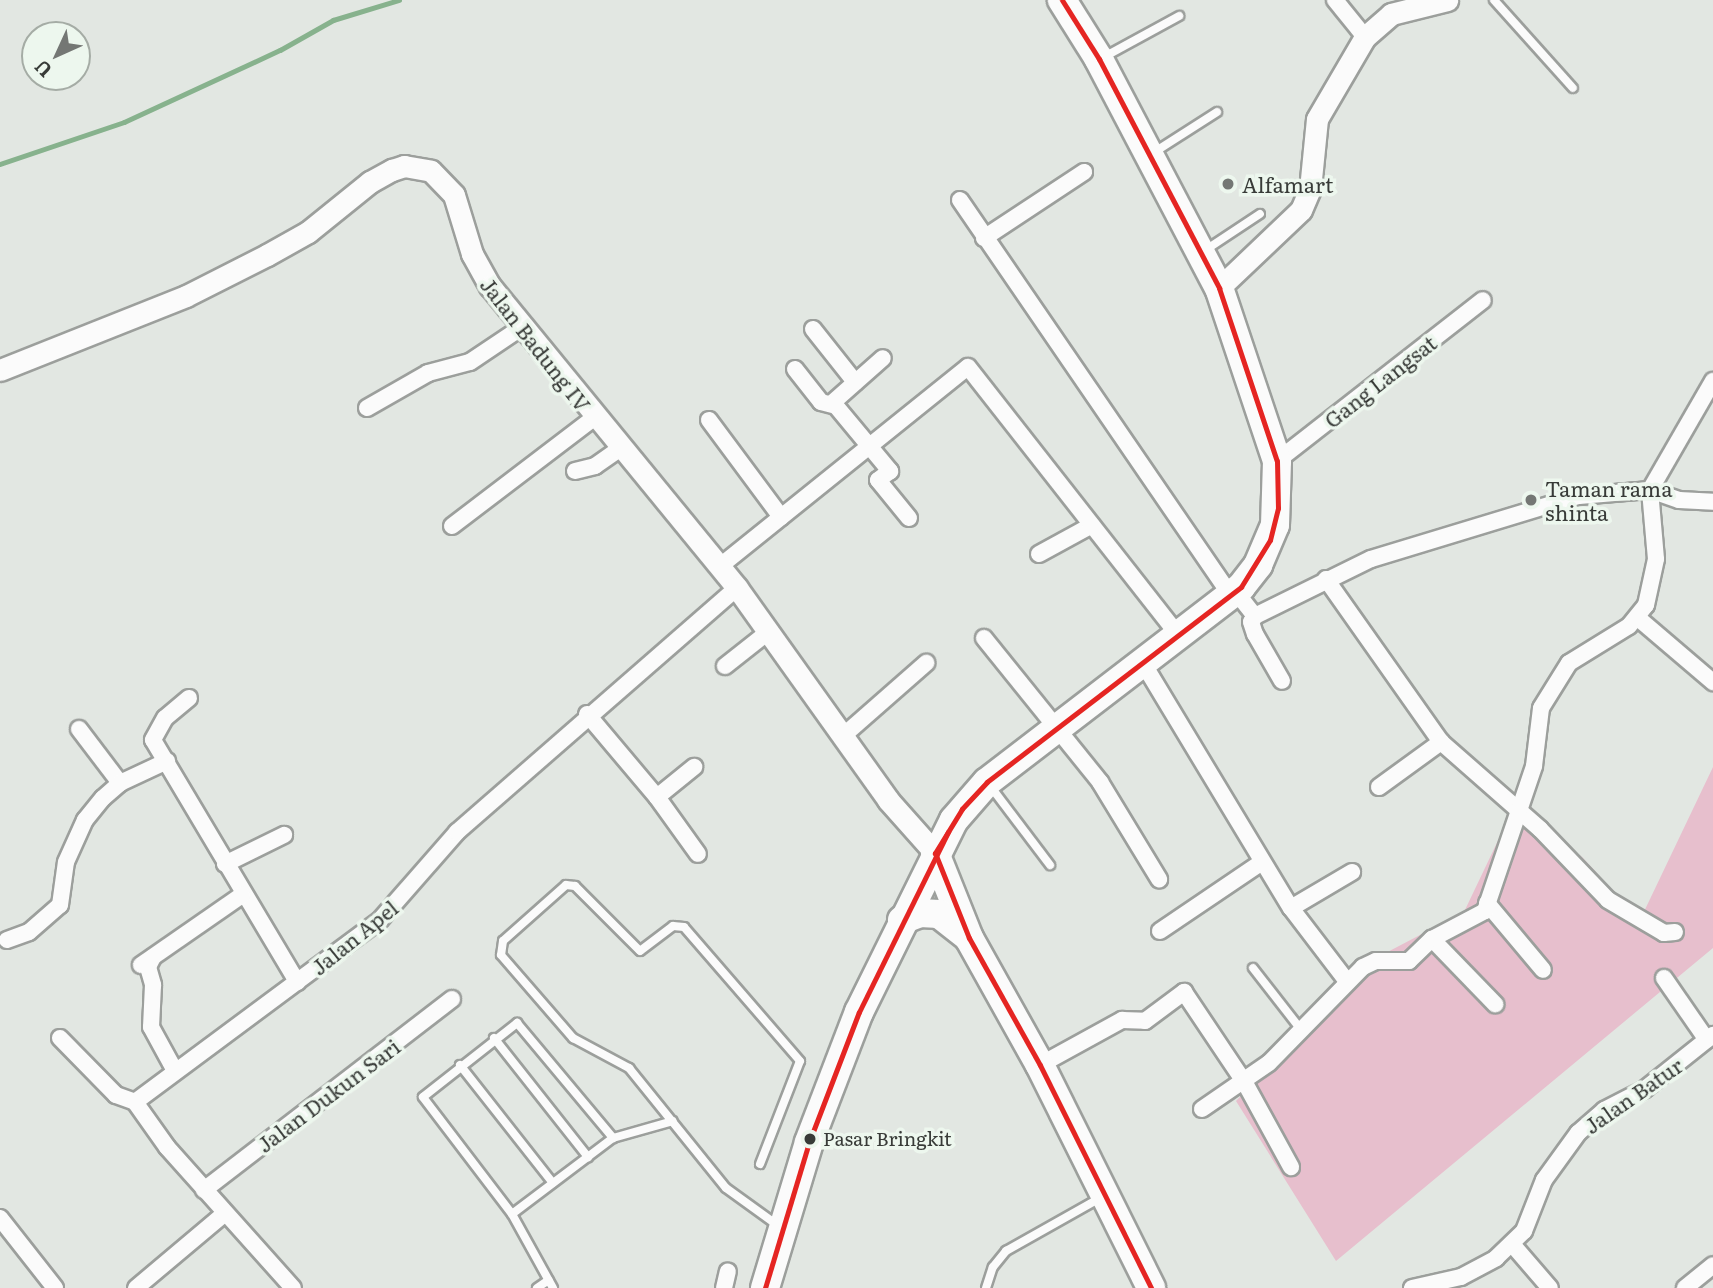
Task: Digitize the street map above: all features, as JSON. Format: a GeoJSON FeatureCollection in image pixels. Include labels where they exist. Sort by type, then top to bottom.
{"type":"FeatureCollection","features":[{"type":"Feature","properties":{"kind":"highway"},"geometry":{"type":"LineString","coordinates":[[765,1288],[827,1093],[902,920],[962,809],[987,782],[1179,636],[1251,577],[1270,540],[1278,508],[1277,461],[1219,288],[1099,59],[1062,0]]}},
{"type":"Feature","properties":{"kind":"highway"},"geometry":{"type":"LineString","coordinates":[[936,853],[969,938],[1040,1065],[1151,1288]]}},
{"type":"Feature","properties":{"kind":"highway"},"geometry":{"type":"LineString","coordinates":[[902,920],[920,913],[939,914],[956,923],[969,938]]}},
{"type":"Feature","properties":{"kind":"street"},"geometry":{"type":"LineString","coordinates":[[1335,0],[1365,37]]}},
{"type":"Feature","properties":{"kind":"street"},"geometry":{"type":"LineString","coordinates":[[1219,288],[1301,210],[1310,189],[1317,119],[1365,37],[1391,14],[1447,0]]}},
{"type":"Feature","properties":{"kind":"street","name":"Jalan Badung IV"},"geometry":{"type":"LineString","coordinates":[[0,370],[186,296],[267,255],[308,232],[370,181],[391,170],[404,166],[431,171],[454,195],[471,254],[522,327],[593,418],[737,588],[906,823],[936,853]]}},
{"type":"Feature","properties":{"kind":"street"},"geometry":{"type":"LineString","coordinates":[[984,238],[1084,172]]}},
{"type":"Feature","properties":{"kind":"street"},"geometry":{"type":"LineString","coordinates":[[960,200],[1233,594],[1255,616]]}},
{"type":"Feature","properties":{"kind":"street","name":"Gang Langsat"},"geometry":{"type":"LineString","coordinates":[[1277,461],[1483,300]]}},
{"type":"Feature","properties":{"kind":"street"},"geometry":{"type":"LineString","coordinates":[[367,408],[428,373],[470,362],[522,327]]}},
{"type":"Feature","properties":{"kind":"street"},"geometry":{"type":"LineString","coordinates":[[813,329],[855,382]]}},
{"type":"Feature","properties":{"kind":"street"},"geometry":{"type":"LineString","coordinates":[[831,404],[883,358]]}},
{"type":"Feature","properties":{"kind":"street"},"geometry":{"type":"LineString","coordinates":[[719,567],[968,367],[1179,636]]}},
{"type":"Feature","properties":{"kind":"street"},"geometry":{"type":"LineString","coordinates":[[795,369],[821,402],[831,404],[890,471],[878,480],[909,518]]}},
{"type":"Feature","properties":{"kind":"street"},"geometry":{"type":"LineString","coordinates":[[1202,1109],[1245,1083],[1327,1008],[1346,980],[1376,961],[1409,961],[1432,939],[1469,923],[1487,903],[1540,744],[1541,708],[1546,696],[1583,650],[1638,618],[1654,579],[1650,490],[1713,381]]}},
{"type":"Feature","properties":{"kind":"street"},"geometry":{"type":"LineString","coordinates":[[452,526],[593,418]]}},
{"type":"Feature","properties":{"kind":"street"},"geometry":{"type":"LineString","coordinates":[[709,420],[781,517]]}},
{"type":"Feature","properties":{"kind":"street"},"geometry":{"type":"LineString","coordinates":[[575,471],[595,466],[619,449]]}},
{"type":"Feature","properties":{"kind":"street"},"geometry":{"type":"LineString","coordinates":[[1282,681],[1251,622],[1255,616],[1326,579],[1419,542],[1579,496],[1650,490],[1679,500],[1713,502]]}},
{"type":"Feature","properties":{"kind":"street"},"geometry":{"type":"LineString","coordinates":[[1039,554],[1092,525]]}},
{"type":"Feature","properties":{"kind":"street"},"geometry":{"type":"LineString","coordinates":[[1326,579],[1441,742],[1560,847],[1608,900],[1664,933],[1675,932]]}},
{"type":"Feature","properties":{"kind":"street","name":"Jalan Apel"},"geometry":{"type":"LineString","coordinates":[[135,1102],[174,1069],[380,920],[457,832],[587,714],[737,588]]}},
{"type":"Feature","properties":{"kind":"street"},"geometry":{"type":"LineString","coordinates":[[1638,618],[1713,682]]}},
{"type":"Feature","properties":{"kind":"street"},"geometry":{"type":"LineString","coordinates":[[725,666],[768,632]]}},
{"type":"Feature","properties":{"kind":"street"},"geometry":{"type":"LineString","coordinates":[[984,638],[1100,782],[1159,879]]}},
{"type":"Feature","properties":{"kind":"street"},"geometry":{"type":"LineString","coordinates":[[843,736],[926,663]]}},
{"type":"Feature","properties":{"kind":"street"},"geometry":{"type":"LineString","coordinates":[[1143,663],[1290,908],[1346,980]]}},
{"type":"Feature","properties":{"kind":"street"},"geometry":{"type":"LineString","coordinates":[[189,698],[165,718],[153,737],[242,895],[297,982]]}},
{"type":"Feature","properties":{"kind":"street"},"geometry":{"type":"LineString","coordinates":[[587,714],[657,797],[698,854]]}},
{"type":"Feature","properties":{"kind":"street"},"geometry":{"type":"LineString","coordinates":[[79,729],[120,783]]}},
{"type":"Feature","properties":{"kind":"street"},"geometry":{"type":"LineString","coordinates":[[1379,787],[1441,742]]}},
{"type":"Feature","properties":{"kind":"street"},"geometry":{"type":"LineString","coordinates":[[657,797],[694,767]]}},
{"type":"Feature","properties":{"kind":"street"},"geometry":{"type":"LineString","coordinates":[[7,940],[29,932],[60,905],[66,862],[85,820],[120,783],[171,768]]}},
{"type":"Feature","properties":{"kind":"street"},"geometry":{"type":"LineString","coordinates":[[225,864],[284,835]]}},
{"type":"Feature","properties":{"kind":"street"},"geometry":{"type":"LineString","coordinates":[[1160,931],[1262,862]]}},
{"type":"Feature","properties":{"kind":"street"},"geometry":{"type":"LineString","coordinates":[[1290,908],[1352,872]]}},
{"type":"Feature","properties":{"kind":"street"},"geometry":{"type":"LineString","coordinates":[[174,1069],[151,1027],[153,985],[147,961],[242,895]]}},
{"type":"Feature","properties":{"kind":"street"},"geometry":{"type":"LineString","coordinates":[[1487,903],[1544,970]]}},
{"type":"Feature","properties":{"kind":"street"},"geometry":{"type":"LineString","coordinates":[[1432,939],[1494,1004]]}},
{"type":"Feature","properties":{"kind":"street"},"geometry":{"type":"LineString","coordinates":[[1664,978],[1710,1038]]}},
{"type":"Feature","properties":{"kind":"street"},"geometry":{"type":"LineString","coordinates":[[1040,1065],[1122,1020],[1145,1021],[1184,992],[1245,1083],[1291,1167]]}},
{"type":"Feature","properties":{"kind":"street","name":"Jalan Dukun Sari"},"geometry":{"type":"LineString","coordinates":[[204,1190],[452,999]]}},
{"type":"Feature","properties":{"kind":"street"},"geometry":{"type":"LineString","coordinates":[[60,1038],[116,1095],[135,1102],[204,1190],[293,1288]]}},
{"type":"Feature","properties":{"kind":"street","name":"Jalan Batur"},"geometry":{"type":"LineString","coordinates":[[1412,1288],[1478,1270],[1512,1244],[1524,1231],[1549,1173],[1578,1133],[1604,1110],[1645,1089],[1710,1038]]}},
{"type":"Feature","properties":{"kind":"street"},"geometry":{"type":"LineString","coordinates":[[136,1288],[225,1213]]}},
{"type":"Feature","properties":{"kind":"street"},"geometry":{"type":"LineString","coordinates":[[0,1218],[55,1288]]}},
{"type":"Feature","properties":{"kind":"street"},"geometry":{"type":"LineString","coordinates":[[1512,1244],[1550,1288]]}},
{"type":"Feature","properties":{"kind":"street"},"geometry":{"type":"LineString","coordinates":[[1686,1288],[1713,1265]]}},
{"type":"Feature","properties":{"kind":"street"},"geometry":{"type":"LineString","coordinates":[[724,1288],[728,1271]]}},
{"type":"Feature","properties":{"kind":"lane"},"geometry":{"type":"LineString","coordinates":[[1494,0],[1573,88]]}},
{"type":"Feature","properties":{"kind":"lane"},"geometry":{"type":"LineString","coordinates":[[1099,59],[1179,16]]}},
{"type":"Feature","properties":{"kind":"lane"},"geometry":{"type":"LineString","coordinates":[[1150,154],[1217,113]]}},
{"type":"Feature","properties":{"kind":"lane"},"geometry":{"type":"LineString","coordinates":[[1202,253],[1260,214]]}},
{"type":"Feature","properties":{"kind":"lane"},"geometry":{"type":"LineString","coordinates":[[987,782],[1050,865]]}},
{"type":"Feature","properties":{"kind":"lane"},"geometry":{"type":"LineString","coordinates":[[760,1164],[798,1072],[800,1061],[684,927],[673,926],[640,951],[575,886],[566,885],[503,941],[501,955],[573,1038],[629,1068],[726,1188],[782,1229]]}},
{"type":"Feature","properties":{"kind":"lane"},"geometry":{"type":"LineString","coordinates":[[1253,968],[1302,1031]]}},
{"type":"Feature","properties":{"kind":"lane"},"geometry":{"type":"LineString","coordinates":[[537,1288],[551,1284],[512,1214],[423,1101],[425,1093],[512,1024],[521,1025],[613,1138]]}},
{"type":"Feature","properties":{"kind":"lane"},"geometry":{"type":"LineString","coordinates":[[494,1038],[588,1157]]}},
{"type":"Feature","properties":{"kind":"lane"},"geometry":{"type":"LineString","coordinates":[[460,1065],[553,1183]]}},
{"type":"Feature","properties":{"kind":"lane"},"geometry":{"type":"LineString","coordinates":[[512,1214],[613,1138],[673,1121]]}},
{"type":"Feature","properties":{"kind":"lane"},"geometry":{"type":"LineString","coordinates":[[986,1288],[993,1267],[1006,1251],[1105,1195]]}},
{"type":"Feature","properties":{"kind":"shaded area"},"geometry":{"type":"Polygon","coordinates":[[[1713,767],[1713,948],[1336,1261],[1236,1101],[1376,958],[1464,912],[1514,807],[1582,857],[1640,920],[1713,767]]]}},
{"type":"Feature","properties":{"kind":"waterway"},"geometry":{"type":"LineString","coordinates":[[0,164],[124,122],[280,50],[333,20],[399,0]]}},
{"type":"Feature","properties":{"kind":"transit line"},"geometry":{"type":"LineString","coordinates":[[1062,0],[1099,59],[1219,288],[1277,461],[1278,508],[1270,540],[1241,587],[987,782],[962,809],[935,853],[969,938],[1040,1065],[1151,1288]]}},
{"type":"Feature","properties":{"kind":"transit line"},"geometry":{"type":"LineString","coordinates":[[765,1288],[809,1142],[859,1012],[948,832]]}},
{"type":"Feature","properties":{"kind":"place","name":"Alfamart"},"geometry":{"type":"Point","coordinates":[1228,184]}},
{"type":"Feature","properties":{"kind":"place","name":"Taman rama shinta"},"geometry":{"type":"Point","coordinates":[1531,500]}},
{"type":"Feature","properties":{"kind":"place","name":"Pasar Bringkit"},"geometry":{"type":"Point","coordinates":[810,1139]}}]}
